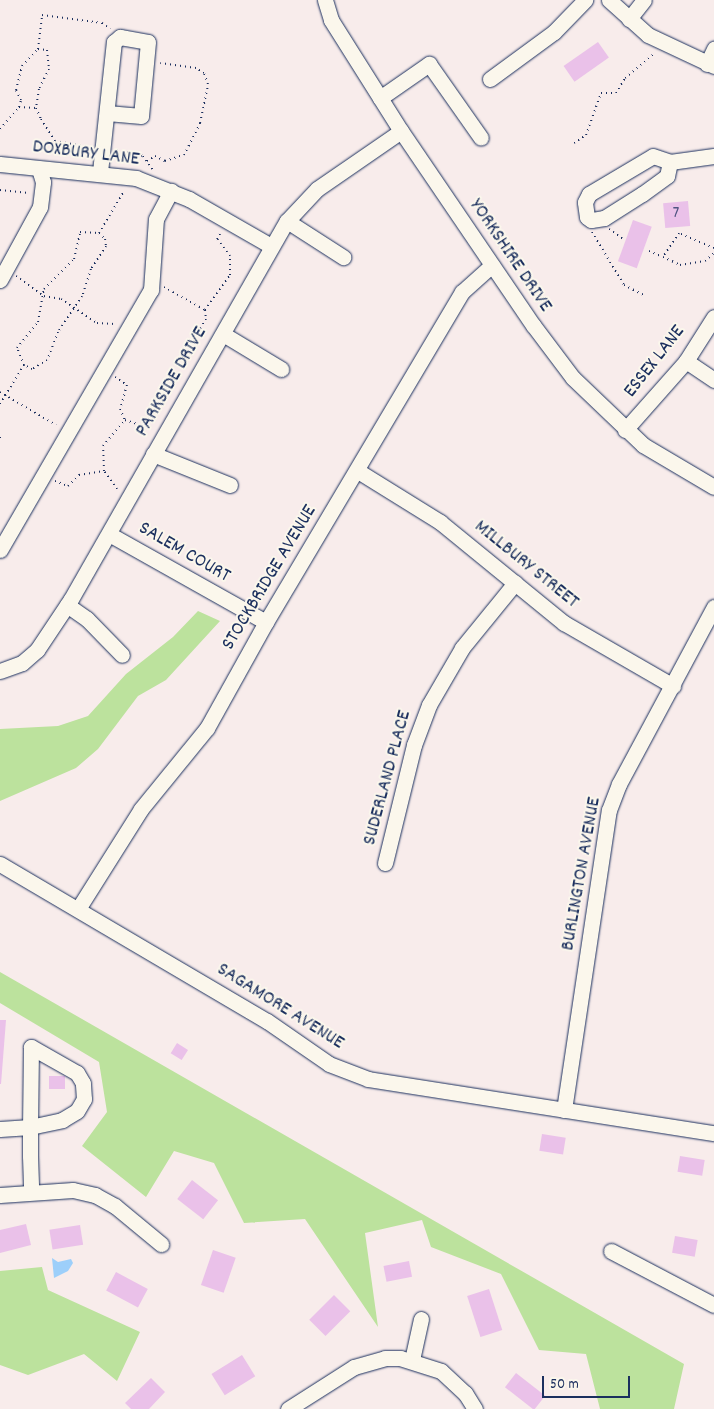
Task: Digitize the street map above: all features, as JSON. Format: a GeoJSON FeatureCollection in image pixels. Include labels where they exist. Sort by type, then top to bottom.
{"type":"FeatureCollection","features":[{"type":"Feature","properties":{"kind":"street","name":"YORKSHIRE DRIVE"},"geometry":{"type":"LineString","coordinates":[[325,0],[331,20],[401,131],[492,265],[573,378],[625,430],[669,463],[714,487]]}},
{"type":"Feature","properties":{"kind":"street"},"geometry":{"type":"LineString","coordinates":[[490,79],[554,32],[585,0]]}},
{"type":"Feature","properties":{"kind":"street"},"geometry":{"type":"LineString","coordinates":[[609,0],[629,19],[663,44],[711,65],[714,49]]}},
{"type":"Feature","properties":{"kind":"street"},"geometry":{"type":"LineString","coordinates":[[629,19],[644,0]]}},
{"type":"Feature","properties":{"kind":"street"},"geometry":{"type":"LineString","coordinates":[[100,172],[114,42],[118,39],[148,42],[148,62],[141,116],[107,113]]}},
{"type":"Feature","properties":{"kind":"street"},"geometry":{"type":"LineString","coordinates":[[380,98],[429,64],[481,138]]}},
{"type":"Feature","properties":{"kind":"street","name":"PARKSIDE DRIVE"},"geometry":{"type":"LineString","coordinates":[[0,671],[22,663],[37,650],[67,605],[287,221],[310,194],[401,131]]}},
{"type":"Feature","properties":{"kind":"street"},"geometry":{"type":"LineString","coordinates":[[670,162],[667,176],[597,219],[584,209],[589,194],[653,156],[670,162],[714,156]]}},
{"type":"Feature","properties":{"kind":"street","name":"DOXBURY LANE"},"geometry":{"type":"LineString","coordinates":[[0,164],[128,176],[170,191],[271,246]]}},
{"type":"Feature","properties":{"kind":"street"},"geometry":{"type":"LineString","coordinates":[[3,274],[40,207],[42,196],[39,169]]}},
{"type":"Feature","properties":{"kind":"street"},"geometry":{"type":"LineString","coordinates":[[0,550],[130,326],[152,284],[156,219],[170,191]]}},
{"type":"Feature","properties":{"kind":"street"},"geometry":{"type":"LineString","coordinates":[[287,221],[343,257]]}},
{"type":"Feature","properties":{"kind":"street","name":"STOCKBRIDGE AVENUE"},"geometry":{"type":"LineString","coordinates":[[78,909],[141,809],[207,728],[266,622],[358,471],[462,292],[492,265]]}},
{"type":"Feature","properties":{"kind":"street","name":"ESSEX LANE"},"geometry":{"type":"LineString","coordinates":[[625,430],[686,361],[714,317]]}},
{"type":"Feature","properties":{"kind":"street"},"geometry":{"type":"LineString","coordinates":[[221,337],[281,369]]}},
{"type":"Feature","properties":{"kind":"street"},"geometry":{"type":"LineString","coordinates":[[686,361],[714,380]]}},
{"type":"Feature","properties":{"kind":"street"},"geometry":{"type":"LineString","coordinates":[[154,454],[230,485]]}},
{"type":"Feature","properties":{"kind":"street","name":"MILLBURY STREET"},"geometry":{"type":"LineString","coordinates":[[358,471],[440,522],[564,622],[672,686]]}},
{"type":"Feature","properties":{"kind":"street","name":"SALEM COURT"},"geometry":{"type":"LineString","coordinates":[[109,534],[266,622]]}},
{"type":"Feature","properties":{"kind":"street","name":"SUDERLAND PLACE"},"geometry":{"type":"LineString","coordinates":[[385,863],[414,744],[429,705],[462,648],[515,583]]}},
{"type":"Feature","properties":{"kind":"street"},"geometry":{"type":"LineString","coordinates":[[67,605],[88,619],[122,655]]}},
{"type":"Feature","properties":{"kind":"street","name":"BURLINGTON AVENUE"},"geometry":{"type":"LineString","coordinates":[[564,1110],[609,810],[620,784],[714,607]]}},
{"type":"Feature","properties":{"kind":"street","name":"SAGAMORE AVENUE"},"geometry":{"type":"LineString","coordinates":[[0,864],[267,1021],[329,1064],[368,1079],[714,1133]]}},
{"type":"Feature","properties":{"kind":"street"},"geometry":{"type":"LineString","coordinates":[[0,1129],[30,1127],[62,1120],[77,1110],[84,1099],[83,1083],[77,1073],[31,1047],[30,1127],[31,1191]]}},
{"type":"Feature","properties":{"kind":"street"},"geometry":{"type":"LineString","coordinates":[[0,1194],[73,1190],[95,1195],[115,1206],[161,1244]]}},
{"type":"Feature","properties":{"kind":"street"},"geometry":{"type":"LineString","coordinates":[[611,1251],[714,1305]]}},
{"type":"Feature","properties":{"kind":"street"},"geometry":{"type":"LineString","coordinates":[[412,1360],[421,1319]]}},
{"type":"Feature","properties":{"kind":"street"},"geometry":{"type":"LineString","coordinates":[[288,1409],[361,1364],[385,1358],[412,1360],[427,1364],[455,1381],[475,1409]]}},
{"type":"Feature","properties":{"kind":"path"},"geometry":{"type":"LineString","coordinates":[[0,130],[19,107],[22,100],[16,90],[17,77],[22,66],[38,49],[42,14],[102,23],[118,39]]}},
{"type":"Feature","properties":{"kind":"path"},"geometry":{"type":"LineString","coordinates":[[574,143],[586,135],[601,93],[616,93],[625,78],[663,44]]}},
{"type":"Feature","properties":{"kind":"path"},"geometry":{"type":"LineString","coordinates":[[38,49],[46,50],[50,62],[36,108],[55,141],[128,150],[147,161],[153,168],[151,183]]}},
{"type":"Feature","properties":{"kind":"path"},"geometry":{"type":"LineString","coordinates":[[147,161],[155,156],[165,161],[184,155],[200,122],[208,84],[204,73],[196,68],[148,62]]}},
{"type":"Feature","properties":{"kind":"path"},"geometry":{"type":"LineString","coordinates":[[19,107],[36,108]]}},
{"type":"Feature","properties":{"kind":"path"},"geometry":{"type":"LineString","coordinates":[[99,233],[122,196],[128,176]]}},
{"type":"Feature","properties":{"kind":"path"},"geometry":{"type":"LineString","coordinates":[[0,190],[42,196]]}},
{"type":"Feature","properties":{"kind":"path"},"geometry":{"type":"LineString","coordinates":[[624,240],[615,236],[597,219],[590,229],[614,272],[624,285],[644,295]]}},
{"type":"Feature","properties":{"kind":"path"},"geometry":{"type":"LineString","coordinates":[[221,337],[200,329],[206,319],[205,310],[230,275],[230,256],[218,239],[226,221]]}},
{"type":"Feature","properties":{"kind":"path"},"geometry":{"type":"LineString","coordinates":[[80,232],[99,233],[105,239],[106,246],[73,309],[58,332],[47,360],[32,369],[24,365],[17,348],[38,322],[49,282],[74,259],[80,232]]}},
{"type":"Feature","properties":{"kind":"path"},"geometry":{"type":"LineString","coordinates":[[663,257],[679,233],[714,248]]}},
{"type":"Feature","properties":{"kind":"path"},"geometry":{"type":"LineString","coordinates":[[649,251],[680,266],[705,261],[714,253]]}},
{"type":"Feature","properties":{"kind":"path"},"geometry":{"type":"LineString","coordinates":[[3,274],[44,296],[61,299],[73,309],[97,323],[130,326]]}},
{"type":"Feature","properties":{"kind":"path"},"geometry":{"type":"LineString","coordinates":[[152,284],[163,286],[205,310]]}},
{"type":"Feature","properties":{"kind":"path"},"geometry":{"type":"LineString","coordinates":[[0,404],[24,365]]}},
{"type":"Feature","properties":{"kind":"path"},"geometry":{"type":"LineString","coordinates":[[104,371],[127,385],[120,409],[125,420],[164,435]]}},
{"type":"Feature","properties":{"kind":"path"},"geometry":{"type":"LineString","coordinates":[[0,392],[68,432]]}},
{"type":"Feature","properties":{"kind":"path"},"geometry":{"type":"LineString","coordinates":[[117,489],[104,471],[103,446],[125,420]]}},
{"type":"Feature","properties":{"kind":"path"},"geometry":{"type":"LineString","coordinates":[[44,474],[68,486],[79,475],[104,471]]}},
{"type":"Feature","properties":{"kind":"green space"},"geometry":{"type":"Polygon","coordinates":[[[198,611],[220,621],[166,680],[138,696],[98,749],[76,768],[0,801],[0,729],[58,726],[88,716],[126,674],[173,637],[198,611]]]}},
{"type":"Feature","properties":{"kind":"green space"},"geometry":{"type":"Polygon","coordinates":[[[0,972],[684,1364],[674,1409],[600,1409],[586,1354],[539,1350],[501,1274],[431,1247],[422,1220],[365,1233],[378,1327],[305,1219],[244,1223],[214,1163],[174,1151],[146,1197],[82,1146],[107,1112],[99,1062],[0,1003],[0,972]]]}},
{"type":"Feature","properties":{"kind":"green space"},"geometry":{"type":"Polygon","coordinates":[[[42,1267],[48,1290],[140,1332],[117,1381],[84,1354],[28,1375],[0,1365],[0,1271],[42,1267]]]}},
{"type":"Feature","properties":{"kind":"water"},"geometry":{"type":"Polygon","coordinates":[[[52,1258],[58,1262],[71,1259],[73,1263],[68,1271],[54,1278],[52,1258]]]}},
{"type":"Feature","properties":{"kind":"building"},"geometry":{"type":"Polygon","coordinates":[[[598,42],[609,58],[574,82],[564,66],[598,42]]]}},
{"type":"Feature","properties":{"kind":"building"},"geometry":{"type":"Polygon","coordinates":[[[688,201],[690,226],[665,228],[663,203],[688,201]]]}},
{"type":"Feature","properties":{"kind":"building"},"geometry":{"type":"Polygon","coordinates":[[[633,220],[652,227],[637,268],[618,261],[633,220]]]}},
{"type":"Feature","properties":{"kind":"building"},"geometry":{"type":"Polygon","coordinates":[[[0,1020],[6,1020],[1,1084],[0,1084],[0,1020]]]}},
{"type":"Feature","properties":{"kind":"building"},"geometry":{"type":"Polygon","coordinates":[[[177,1043],[188,1050],[182,1060],[171,1053],[177,1043]]]}},
{"type":"Feature","properties":{"kind":"building"},"geometry":{"type":"Polygon","coordinates":[[[49,1076],[65,1076],[65,1089],[49,1089],[49,1076]]]}},
{"type":"Feature","properties":{"kind":"building"},"geometry":{"type":"Polygon","coordinates":[[[542,1134],[566,1138],[563,1155],[539,1151],[542,1134]]]}},
{"type":"Feature","properties":{"kind":"building"},"geometry":{"type":"Polygon","coordinates":[[[680,1156],[705,1160],[702,1176],[677,1172],[680,1156]]]}},
{"type":"Feature","properties":{"kind":"building"},"geometry":{"type":"Polygon","coordinates":[[[192,1180],[218,1200],[203,1219],[177,1199],[192,1180]]]}},
{"type":"Feature","properties":{"kind":"building"},"geometry":{"type":"Polygon","coordinates":[[[26,1224],[31,1245],[0,1253],[0,1230],[26,1224]]]}},
{"type":"Feature","properties":{"kind":"building"},"geometry":{"type":"Polygon","coordinates":[[[80,1225],[83,1245],[53,1250],[49,1230],[80,1225]]]}},
{"type":"Feature","properties":{"kind":"building"},"geometry":{"type":"Polygon","coordinates":[[[675,1236],[698,1240],[695,1257],[672,1253],[675,1236]]]}},
{"type":"Feature","properties":{"kind":"building"},"geometry":{"type":"Polygon","coordinates":[[[213,1250],[236,1258],[224,1293],[201,1285],[213,1250]]]}},
{"type":"Feature","properties":{"kind":"building"},"geometry":{"type":"Polygon","coordinates":[[[409,1261],[412,1277],[387,1282],[383,1266],[409,1261]]]}},
{"type":"Feature","properties":{"kind":"building"},"geometry":{"type":"Polygon","coordinates":[[[116,1272],[148,1289],[138,1307],[106,1291],[116,1272]]]}},
{"type":"Feature","properties":{"kind":"building"},"geometry":{"type":"Polygon","coordinates":[[[489,1289],[502,1330],[480,1337],[467,1296],[489,1289]]]}},
{"type":"Feature","properties":{"kind":"building"},"geometry":{"type":"Polygon","coordinates":[[[334,1295],[350,1311],[326,1336],[309,1320],[334,1295]]]}},
{"type":"Feature","properties":{"kind":"building"},"geometry":{"type":"Polygon","coordinates":[[[242,1355],[255,1376],[225,1395],[211,1374],[242,1355]]]}},
{"type":"Feature","properties":{"kind":"building"},"geometry":{"type":"Polygon","coordinates":[[[516,1373],[545,1396],[533,1409],[505,1387],[516,1373]]]}},
{"type":"Feature","properties":{"kind":"building"},"geometry":{"type":"Polygon","coordinates":[[[151,1378],[165,1392],[149,1409],[131,1409],[125,1403],[151,1378]]]}}]}
